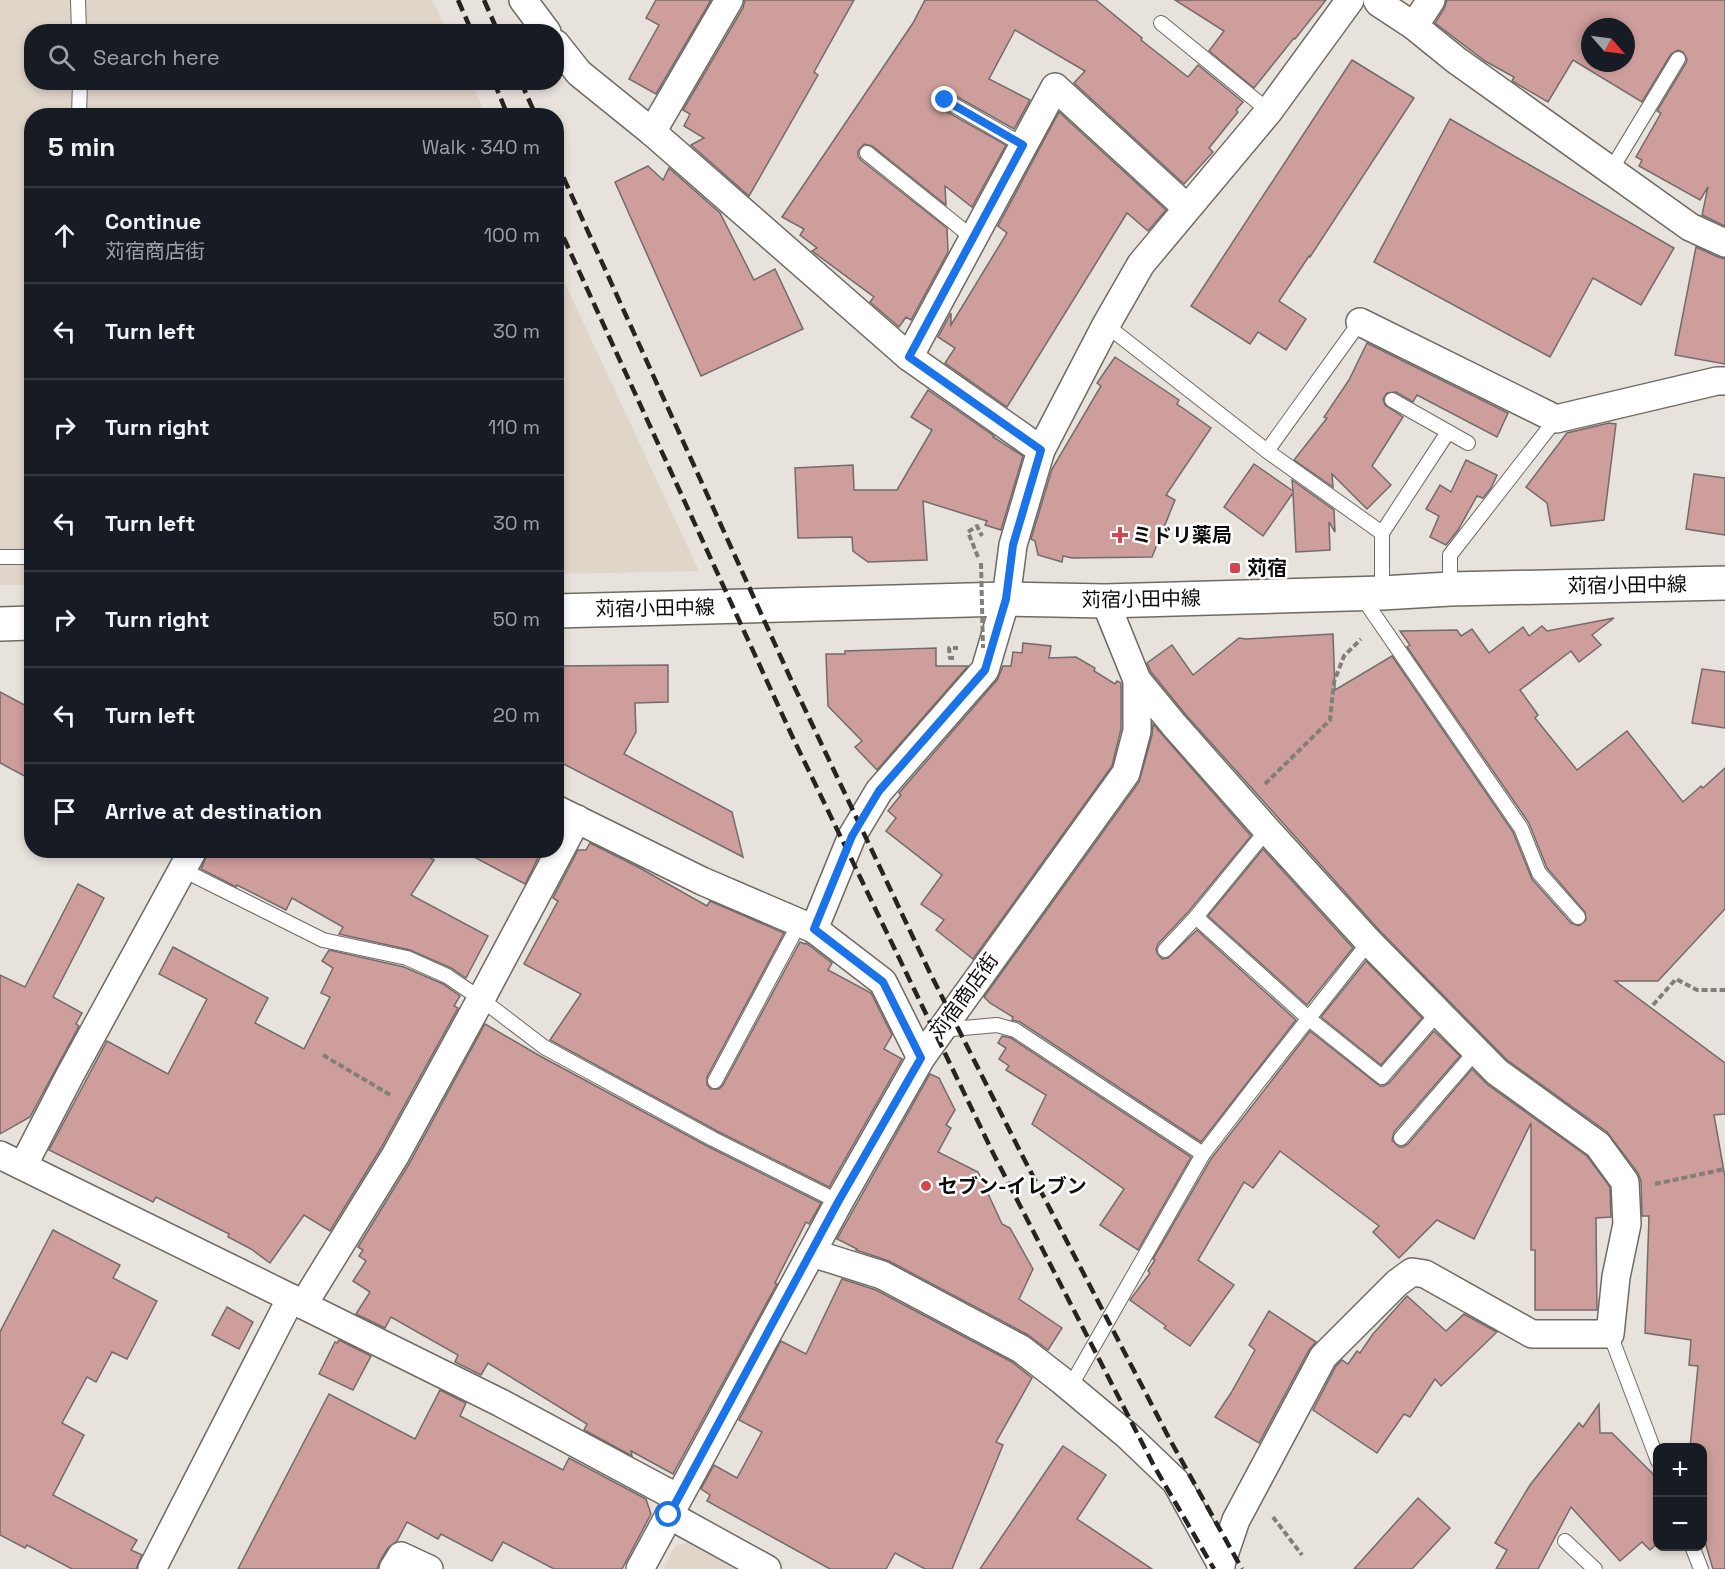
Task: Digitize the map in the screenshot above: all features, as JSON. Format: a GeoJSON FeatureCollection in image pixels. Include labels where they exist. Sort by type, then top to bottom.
{"type":"FeatureCollection","features":[{"type":"Feature","properties":{"kind":"street"},"geometry":{"type":"LineString","coordinates":[[523,0],[541,24]]}},
{"type":"Feature","properties":{"kind":"street"},"geometry":{"type":"LineString","coordinates":[[652,132],[729,0]]}},
{"type":"Feature","properties":{"kind":"street"},"geometry":{"type":"LineString","coordinates":[[807,926],[852,836],[879,791],[985,670],[1006,599],[1013,545],[1041,450],[1141,264],[1269,111],[1350,0]]}},
{"type":"Feature","properties":{"kind":"street"},"geometry":{"type":"LineString","coordinates":[[1377,0],[1466,67],[1690,227],[1725,243]]}},
{"type":"Feature","properties":{"kind":"street"},"geometry":{"type":"LineString","coordinates":[[1414,26],[1431,0]]}},
{"type":"Feature","properties":{"kind":"street"},"geometry":{"type":"LineString","coordinates":[[564,54],[579,73],[652,132],[909,357],[1041,450]]}},
{"type":"Feature","properties":{"kind":"street"},"geometry":{"type":"LineString","coordinates":[[909,357],[1055,87],[1187,208]]}},
{"type":"Feature","properties":{"kind":"street"},"geometry":{"type":"LineString","coordinates":[[1360,322],[1556,419],[1725,381]]}},
{"type":"Feature","properties":{"kind":"street","name":"苅宿小田中線"},"geometry":{"type":"LineString","coordinates":[[564,611],[1006,599],[1373,602],[1450,589],[1725,583]]}},
{"type":"Feature","properties":{"kind":"street"},"geometry":{"type":"LineString","coordinates":[[1105,601],[1137,680],[1174,725],[1369,942],[1497,1072],[1598,1145],[1625,1182],[1626,1190],[1627,1224],[1616,1277],[1610,1334],[1532,1334],[1425,1274],[1412,1272],[1397,1283],[1323,1357],[1236,1520],[1221,1566]]}},
{"type":"Feature","properties":{"kind":"street"},"geometry":{"type":"LineString","coordinates":[[0,624],[24,623]]}},
{"type":"Feature","properties":{"kind":"street","name":"苅宿商店街"},"geometry":{"type":"LineString","coordinates":[[640,1569],[838,1202],[921,1058],[1126,773],[1137,731],[1137,680]]}},
{"type":"Feature","properties":{"kind":"street"},"geometry":{"type":"LineString","coordinates":[[567,814],[702,881],[807,926],[883,982],[921,1058]]}},
{"type":"Feature","properties":{"kind":"street"},"geometry":{"type":"LineString","coordinates":[[152,1569],[297,1302],[395,1156],[419,1113],[481,999],[547,858]]}},
{"type":"Feature","properties":{"kind":"street"},"geometry":{"type":"LineString","coordinates":[[188,860],[70,1075],[11,1161],[501,1403],[674,1507],[766,1569]]}},
{"type":"Feature","properties":{"kind":"street"},"geometry":{"type":"LineString","coordinates":[[812,1253],[882,1275],[1022,1349],[1128,1436],[1176,1482],[1221,1566]]}},
{"type":"Feature","properties":{"kind":"street"},"geometry":{"type":"LineString","coordinates":[[393,1569],[401,1556],[429,1569]]}},
{"type":"Feature","properties":{"kind":"lane"},"geometry":{"type":"LineString","coordinates":[[78,0],[79,24]]}},
{"type":"Feature","properties":{"kind":"lane"},"geometry":{"type":"LineString","coordinates":[[1161,23],[1269,111]]}},
{"type":"Feature","properties":{"kind":"lane"},"geometry":{"type":"LineString","coordinates":[[1611,170],[1678,59]]}},
{"type":"Feature","properties":{"kind":"lane"},"geometry":{"type":"LineString","coordinates":[[79,108],[80,90]]}},
{"type":"Feature","properties":{"kind":"lane"},"geometry":{"type":"LineString","coordinates":[[945,100],[1023,145]]}},
{"type":"Feature","properties":{"kind":"lane"},"geometry":{"type":"LineString","coordinates":[[867,153],[973,238]]}},
{"type":"Feature","properties":{"kind":"lane"},"geometry":{"type":"LineString","coordinates":[[1267,451],[1360,322]]}},
{"type":"Feature","properties":{"kind":"lane"},"geometry":{"type":"LineString","coordinates":[[1106,326],[1267,451],[1382,533]]}},
{"type":"Feature","properties":{"kind":"lane"},"geometry":{"type":"LineString","coordinates":[[1392,400],[1468,443]]}},
{"type":"Feature","properties":{"kind":"lane"},"geometry":{"type":"LineString","coordinates":[[1450,589],[1450,555],[1556,419]]}},
{"type":"Feature","properties":{"kind":"lane"},"geometry":{"type":"LineString","coordinates":[[1448,432],[1382,533],[1373,602],[1521,828],[1539,873],[1578,916]]}},
{"type":"Feature","properties":{"kind":"lane"},"geometry":{"type":"LineString","coordinates":[[0,557],[24,557]]}},
{"type":"Feature","properties":{"kind":"lane"},"geometry":{"type":"LineString","coordinates":[[1165,950],[1196,917],[1268,830]]}},
{"type":"Feature","properties":{"kind":"lane"},"geometry":{"type":"LineString","coordinates":[[188,860],[323,940],[407,958],[447,976],[544,1047],[713,1139],[838,1202]]}},
{"type":"Feature","properties":{"kind":"lane"},"geometry":{"type":"LineString","coordinates":[[1196,917],[1308,1018],[1382,1077],[1438,1012]]}},
{"type":"Feature","properties":{"kind":"lane"},"geometry":{"type":"LineString","coordinates":[[716,1081],[807,926]]}},
{"type":"Feature","properties":{"kind":"lane"},"geometry":{"type":"LineString","coordinates":[[1070,1387],[1203,1154],[1369,942]]}},
{"type":"Feature","properties":{"kind":"lane"},"geometry":{"type":"LineString","coordinates":[[939,1030],[997,1025],[1015,1030],[1203,1154]]}},
{"type":"Feature","properties":{"kind":"lane"},"geometry":{"type":"LineString","coordinates":[[1401,1138],[1476,1051]]}},
{"type":"Feature","properties":{"kind":"lane"},"geometry":{"type":"LineString","coordinates":[[1610,1334],[1653,1448]]}},
{"type":"Feature","properties":{"kind":"lane"},"geometry":{"type":"LineString","coordinates":[[1565,1541],[1595,1569]]}},
{"type":"Feature","properties":{"kind":"lane"},"geometry":{"type":"LineString","coordinates":[[1694,1551],[1701,1569]]}},
{"type":"Feature","properties":{"kind":"path"},"geometry":{"type":"LineString","coordinates":[[982,536],[977,526],[968,532],[981,563],[983,648]]}},
{"type":"Feature","properties":{"kind":"path"},"geometry":{"type":"LineString","coordinates":[[1245,804],[1330,720],[1334,682],[1344,656],[1373,602]]}},
{"type":"Feature","properties":{"kind":"path"},"geometry":{"type":"LineString","coordinates":[[1653,1005],[1676,979],[1697,990],[1725,990]]}},
{"type":"Feature","properties":{"kind":"path"},"geometry":{"type":"LineString","coordinates":[[323,1055],[419,1113]]}},
{"type":"Feature","properties":{"kind":"path"},"geometry":{"type":"LineString","coordinates":[[1626,1190],[1725,1169]]}},
{"type":"Feature","properties":{"kind":"path"},"geometry":{"type":"LineString","coordinates":[[1253,1490],[1302,1556]]}},
{"type":"Feature","properties":{"kind":"shaded area"},"geometry":{"type":"Polygon","coordinates":[[[0,0],[432,0],[444,24],[24,24],[24,90],[474,90],[483,108],[24,108],[24,585],[0,585],[0,0]]]}},
{"type":"Feature","properties":{"kind":"shaded area"},"geometry":{"type":"Polygon","coordinates":[[[564,281],[699,571],[564,574],[564,281]]]}},
{"type":"Feature","properties":{"kind":"shaded area"},"geometry":{"type":"Polygon","coordinates":[[[692,1542],[743,1569],[663,1569],[676,1545],[692,1542]]]}},
{"type":"Feature","properties":{"kind":"building"},"geometry":{"type":"Polygon","coordinates":[[[656,0],[711,0],[656,94],[629,79],[659,25],[646,18],[656,0]]]}},
{"type":"Feature","properties":{"kind":"building"},"geometry":{"type":"Polygon","coordinates":[[[745,0],[854,0],[814,72],[818,75],[749,196],[691,145],[704,138],[684,126],[690,114],[683,110],[743,8],[745,0]]]}},
{"type":"Feature","properties":{"kind":"building"},"geometry":{"type":"Polygon","coordinates":[[[925,0],[1096,0],[1188,77],[1198,65],[1243,102],[1236,110],[1238,112],[1209,148],[1213,152],[1184,184],[1074,83],[1085,71],[1015,30],[989,79],[1030,100],[1014,129],[949,92],[941,92],[936,99],[940,108],[1006,145],[972,207],[945,186],[946,205],[872,146],[864,144],[858,151],[861,160],[947,228],[948,252],[911,320],[906,317],[899,327],[870,302],[874,297],[812,251],[817,248],[800,235],[804,229],[782,217],[913,23],[925,0]]]}},
{"type":"Feature","properties":{"kind":"building"},"geometry":{"type":"Polygon","coordinates":[[[1175,0],[1326,0],[1254,88],[1209,51],[1224,31],[1175,0]]]}},
{"type":"Feature","properties":{"kind":"building"},"geometry":{"type":"Polygon","coordinates":[[[1447,0],[1725,0],[1725,226],[1702,215],[1708,187],[1700,200],[1639,166],[1642,160],[1636,157],[1661,113],[1657,111],[1686,63],[1687,59],[1683,52],[1678,50],[1671,54],[1642,102],[1593,72],[1635,72],[1635,18],[1581,18],[1581,65],[1573,60],[1548,102],[1512,81],[1514,77],[1485,61],[1435,23],[1447,0]]]}},
{"type":"Feature","properties":{"kind":"building"},"geometry":{"type":"Polygon","coordinates":[[[1352,60],[1414,98],[1279,301],[1306,319],[1286,350],[1258,332],[1250,344],[1191,306],[1352,60]]]}},
{"type":"Feature","properties":{"kind":"building"},"geometry":{"type":"Polygon","coordinates":[[[1059,112],[1166,210],[1148,231],[1127,213],[1007,407],[945,363],[955,348],[938,337],[951,313],[951,325],[1007,233],[998,226],[1059,112]]]}},
{"type":"Feature","properties":{"kind":"building"},"geometry":{"type":"Polygon","coordinates":[[[1450,119],[1674,248],[1641,305],[1593,278],[1550,357],[1374,262],[1450,119]]]}},
{"type":"Feature","properties":{"kind":"building"},"geometry":{"type":"Polygon","coordinates":[[[648,166],[663,180],[669,168],[720,213],[754,280],[775,269],[803,329],[701,376],[615,182],[648,166]]]}},
{"type":"Feature","properties":{"kind":"building"},"geometry":{"type":"Polygon","coordinates":[[[1696,247],[1725,259],[1725,364],[1675,355],[1696,247]]]}},
{"type":"Feature","properties":{"kind":"building"},"geometry":{"type":"Polygon","coordinates":[[[1367,343],[1508,413],[1497,437],[1417,395],[1413,402],[1396,392],[1387,393],[1383,399],[1385,405],[1403,417],[1372,466],[1391,485],[1367,509],[1332,474],[1333,487],[1294,460],[1327,418],[1324,417],[1349,380],[1367,343]]]}},
{"type":"Feature","properties":{"kind":"building"},"geometry":{"type":"Polygon","coordinates":[[[1115,357],[1179,400],[1177,404],[1211,428],[1166,495],[1175,500],[1152,557],[1072,558],[1063,556],[1062,562],[1038,555],[1035,541],[1031,539],[1052,469],[1101,386],[1097,383],[1115,357]]]}},
{"type":"Feature","properties":{"kind":"building"},"geometry":{"type":"Polygon","coordinates":[[[928,390],[1023,456],[1001,530],[985,525],[987,521],[923,501],[927,560],[868,562],[853,551],[852,537],[798,538],[795,468],[853,465],[854,490],[897,490],[932,430],[911,417],[928,390]]]}},
{"type":"Feature","properties":{"kind":"building"},"geometry":{"type":"Polygon","coordinates":[[[1609,423],[1616,424],[1604,520],[1551,526],[1547,503],[1526,487],[1567,433],[1609,423]]]}},
{"type":"Feature","properties":{"kind":"building"},"geometry":{"type":"Polygon","coordinates":[[[1466,460],[1497,475],[1483,498],[1477,496],[1458,530],[1446,545],[1430,537],[1439,516],[1426,509],[1440,485],[1451,492],[1466,460]]]}},
{"type":"Feature","properties":{"kind":"building"},"geometry":{"type":"Polygon","coordinates":[[[1254,464],[1293,491],[1292,480],[1334,510],[1335,532],[1329,522],[1330,550],[1296,552],[1293,493],[1263,536],[1224,507],[1254,464]]]}},
{"type":"Feature","properties":{"kind":"building"},"geometry":{"type":"Polygon","coordinates":[[[1694,474],[1725,478],[1725,535],[1686,529],[1694,474]]]}},
{"type":"Feature","properties":{"kind":"building"},"geometry":{"type":"Polygon","coordinates":[[[1614,618],[1592,635],[1601,645],[1579,662],[1571,651],[1520,690],[1538,715],[1535,718],[1577,770],[1627,731],[1683,802],[1725,768],[1725,909],[1658,981],[1615,981],[1725,1063],[1725,1114],[1714,1115],[1725,1177],[1725,1569],[1713,1569],[1707,1549],[1707,1443],[1690,1443],[1698,1366],[1689,1365],[1691,1340],[1645,1333],[1649,1216],[1642,1216],[1641,1181],[1638,1173],[1607,1132],[1507,1060],[1380,931],[1186,715],[1151,672],[1147,663],[1172,645],[1193,675],[1239,638],[1333,634],[1335,690],[1392,656],[1513,832],[1532,879],[1571,923],[1579,926],[1586,920],[1585,912],[1547,868],[1529,823],[1407,647],[1410,645],[1400,631],[1457,630],[1461,636],[1472,629],[1489,653],[1523,627],[1529,636],[1542,626],[1547,631],[1614,618]]]}},
{"type":"Feature","properties":{"kind":"building"},"geometry":{"type":"Polygon","coordinates":[[[1023,643],[1051,646],[1049,658],[1076,657],[1115,684],[1117,681],[1121,683],[1121,729],[1112,766],[973,959],[936,930],[944,920],[921,904],[942,875],[886,831],[896,818],[888,811],[901,795],[899,793],[997,680],[1003,666],[1011,666],[1013,652],[1022,653],[1023,643]]]}},
{"type":"Feature","properties":{"kind":"building"},"geometry":{"type":"Polygon","coordinates":[[[936,648],[936,666],[968,666],[877,770],[855,747],[862,741],[828,706],[826,654],[845,654],[845,651],[936,648]]]}},
{"type":"Feature","properties":{"kind":"building"},"geometry":{"type":"Polygon","coordinates":[[[668,665],[668,702],[635,703],[636,732],[624,754],[732,812],[743,857],[564,764],[564,666],[668,665]]]}},
{"type":"Feature","properties":{"kind":"building"},"geometry":{"type":"Polygon","coordinates":[[[1702,669],[1725,672],[1725,728],[1692,723],[1702,669]]]}},
{"type":"Feature","properties":{"kind":"building"},"geometry":{"type":"Polygon","coordinates":[[[0,692],[24,705],[24,776],[0,763],[0,692]]]}},
{"type":"Feature","properties":{"kind":"building"},"geometry":{"type":"Polygon","coordinates":[[[1153,724],[1251,836],[1189,911],[1158,944],[1157,953],[1162,959],[1168,958],[1197,930],[1296,1020],[1201,1142],[1020,1022],[1012,1020],[1013,1017],[984,997],[1139,782],[1153,724]]]}},
{"type":"Feature","properties":{"kind":"building"},"geometry":{"type":"Polygon","coordinates":[[[590,843],[707,906],[710,901],[784,933],[707,1077],[707,1085],[711,1089],[719,1089],[723,1085],[800,942],[806,943],[832,963],[828,970],[871,993],[892,1035],[884,1049],[902,1059],[829,1187],[717,1131],[550,1040],[581,994],[524,964],[558,901],[553,898],[578,850],[586,850],[590,843]]]}},
{"type":"Feature","properties":{"kind":"building"},"geometry":{"type":"Polygon","coordinates":[[[1263,849],[1353,948],[1307,1005],[1208,916],[1263,849]]]}},
{"type":"Feature","properties":{"kind":"building"},"geometry":{"type":"Polygon","coordinates":[[[206,858],[431,858],[434,860],[411,895],[488,936],[466,978],[451,968],[410,950],[339,934],[343,927],[292,898],[286,910],[201,869],[206,858]]]}},
{"type":"Feature","properties":{"kind":"building"},"geometry":{"type":"Polygon","coordinates":[[[476,858],[538,858],[525,884],[476,858]]]}},
{"type":"Feature","properties":{"kind":"building"},"geometry":{"type":"Polygon","coordinates":[[[78,884],[104,898],[53,997],[82,1013],[76,1024],[79,1026],[30,1117],[0,1134],[0,975],[25,987],[78,884]]]}},
{"type":"Feature","properties":{"kind":"building"},"geometry":{"type":"Polygon","coordinates":[[[173,947],[268,998],[255,1023],[304,1049],[330,997],[321,993],[333,968],[322,961],[329,950],[404,967],[443,984],[460,996],[454,1006],[458,1008],[381,1148],[330,1231],[304,1215],[270,1263],[251,1249],[228,1237],[229,1234],[156,1197],[153,1202],[49,1150],[107,1041],[168,1074],[207,999],[159,974],[173,947]]]}},
{"type":"Feature","properties":{"kind":"building"},"geometry":{"type":"Polygon","coordinates":[[[1366,961],[1422,1018],[1381,1065],[1321,1017],[1366,961]]]}},
{"type":"Feature","properties":{"kind":"building"},"geometry":{"type":"Polygon","coordinates":[[[485,1024],[709,1147],[821,1203],[809,1224],[806,1222],[775,1283],[777,1284],[673,1474],[631,1451],[632,1456],[584,1430],[587,1424],[488,1363],[481,1375],[455,1362],[458,1355],[391,1317],[385,1328],[356,1314],[370,1292],[353,1281],[366,1261],[359,1256],[363,1250],[358,1247],[409,1164],[485,1024]]]}},
{"type":"Feature","properties":{"kind":"building"},"geometry":{"type":"Polygon","coordinates":[[[1310,1031],[1380,1086],[1389,1083],[1434,1031],[1460,1056],[1394,1132],[1392,1140],[1399,1147],[1408,1144],[1472,1069],[1488,1085],[1587,1156],[1610,1187],[1611,1217],[1596,1218],[1597,1310],[1535,1310],[1535,1250],[1531,1250],[1531,1123],[1474,1239],[1437,1220],[1399,1258],[1373,1232],[1379,1226],[1280,1151],[1253,1188],[1244,1182],[1198,1260],[1234,1285],[1190,1346],[1130,1300],[1150,1273],[1148,1271],[1155,1260],[1153,1259],[1211,1159],[1310,1031]]]}},
{"type":"Feature","properties":{"kind":"building"},"geometry":{"type":"Polygon","coordinates":[[[1002,1036],[1011,1038],[1191,1157],[1138,1250],[1100,1225],[1124,1189],[1032,1124],[1046,1095],[1006,1070],[1009,1066],[999,1059],[1006,1048],[998,1043],[1002,1036]]]}},
{"type":"Feature","properties":{"kind":"building"},"geometry":{"type":"Polygon","coordinates":[[[930,1074],[939,1078],[955,1110],[946,1125],[951,1128],[938,1152],[978,1172],[1002,1224],[1010,1228],[1033,1269],[1019,1299],[1062,1328],[1048,1350],[1028,1335],[889,1261],[856,1250],[837,1239],[930,1074]]]}},
{"type":"Feature","properties":{"kind":"building"},"geometry":{"type":"Polygon","coordinates":[[[53,1230],[120,1265],[113,1278],[157,1301],[127,1359],[112,1352],[96,1382],[87,1377],[62,1423],[84,1435],[53,1495],[137,1540],[131,1550],[142,1555],[136,1569],[72,1569],[27,1545],[25,1548],[0,1535],[0,1332],[53,1230]]]}},
{"type":"Feature","properties":{"kind":"building"},"geometry":{"type":"Polygon","coordinates":[[[842,1279],[876,1290],[1012,1362],[1032,1378],[996,1442],[1003,1445],[952,1569],[925,1569],[895,1553],[886,1569],[830,1569],[707,1501],[710,1495],[701,1489],[714,1465],[737,1478],[762,1432],[739,1420],[781,1341],[806,1354],[842,1279]]]}},
{"type":"Feature","properties":{"kind":"building"},"geometry":{"type":"Polygon","coordinates":[[[1407,1296],[1446,1331],[1464,1314],[1497,1332],[1441,1386],[1435,1379],[1410,1417],[1404,1414],[1377,1453],[1313,1410],[1336,1366],[1342,1360],[1348,1364],[1357,1351],[1360,1353],[1373,1334],[1407,1296]]]}},
{"type":"Feature","properties":{"kind":"building"},"geometry":{"type":"Polygon","coordinates":[[[227,1307],[253,1322],[239,1349],[212,1335],[227,1307]]]}},
{"type":"Feature","properties":{"kind":"building"},"geometry":{"type":"Polygon","coordinates":[[[1269,1311],[1316,1342],[1309,1350],[1259,1443],[1215,1417],[1255,1350],[1249,1345],[1269,1311]]]}},
{"type":"Feature","properties":{"kind":"building"},"geometry":{"type":"Polygon","coordinates":[[[339,1340],[371,1356],[353,1390],[319,1374],[335,1342],[339,1340]]]}},
{"type":"Feature","properties":{"kind":"building"},"geometry":{"type":"Polygon","coordinates":[[[440,1390],[466,1403],[460,1416],[563,1470],[569,1458],[646,1499],[651,1514],[622,1569],[554,1569],[503,1542],[492,1561],[441,1534],[438,1539],[407,1522],[397,1541],[388,1548],[377,1569],[238,1569],[329,1394],[415,1439],[440,1390]]]}},
{"type":"Feature","properties":{"kind":"building"},"geometry":{"type":"Polygon","coordinates":[[[1599,1404],[1600,1433],[1612,1433],[1653,1474],[1653,1547],[1650,1550],[1642,1542],[1620,1561],[1571,1507],[1538,1569],[1496,1569],[1507,1550],[1495,1543],[1530,1485],[1579,1423],[1583,1427],[1599,1404]]]}},
{"type":"Feature","properties":{"kind":"building"},"geometry":{"type":"Polygon","coordinates":[[[1063,1446],[1106,1475],[1077,1519],[1152,1569],[980,1569],[1063,1446]]]}},
{"type":"Feature","properties":{"kind":"building"},"geometry":{"type":"Polygon","coordinates":[[[1418,1498],[1450,1528],[1412,1569],[1354,1569],[1418,1498]]]}},
{"type":"Feature","properties":{"kind":"railway"},"geometry":{"type":"LineString","coordinates":[[458,0],[468,24]]}},
{"type":"Feature","properties":{"kind":"railway"},"geometry":{"type":"LineString","coordinates":[[484,0],[494,24]]}},
{"type":"Feature","properties":{"kind":"railway"},"geometry":{"type":"LineString","coordinates":[[497,90],[505,108]]}},
{"type":"Feature","properties":{"kind":"railway"},"geometry":{"type":"LineString","coordinates":[[525,90],[532,108]]}},
{"type":"Feature","properties":{"kind":"railway"},"geometry":{"type":"LineString","coordinates":[[564,179],[793,684],[930,973],[1169,1438],[1242,1569]]}},
{"type":"Feature","properties":{"kind":"railway"},"geometry":{"type":"LineString","coordinates":[[564,238],[793,738],[994,1155],[1154,1466],[1214,1569]]}},
{"type":"Feature","properties":{"kind":"place","name":"ミドリ薬局"},"geometry":{"type":"Point","coordinates":[1120,535]}},
{"type":"Feature","properties":{"kind":"place","name":"苅宿"},"geometry":{"type":"Point","coordinates":[1235,568]}},
{"type":"Feature","properties":{"kind":"place","name":"セブン-イレブン"},"geometry":{"type":"Point","coordinates":[926,1186]}},
{"type":"Feature","properties":{"kind":"route"},"geometry":{"type":"LineString","coordinates":[[669,1515],[838,1202],[921,1058],[883,982],[814,929],[852,836],[879,791],[985,670],[1006,599],[1013,545],[1041,450],[909,357],[1023,145],[945,100]]}}]}
